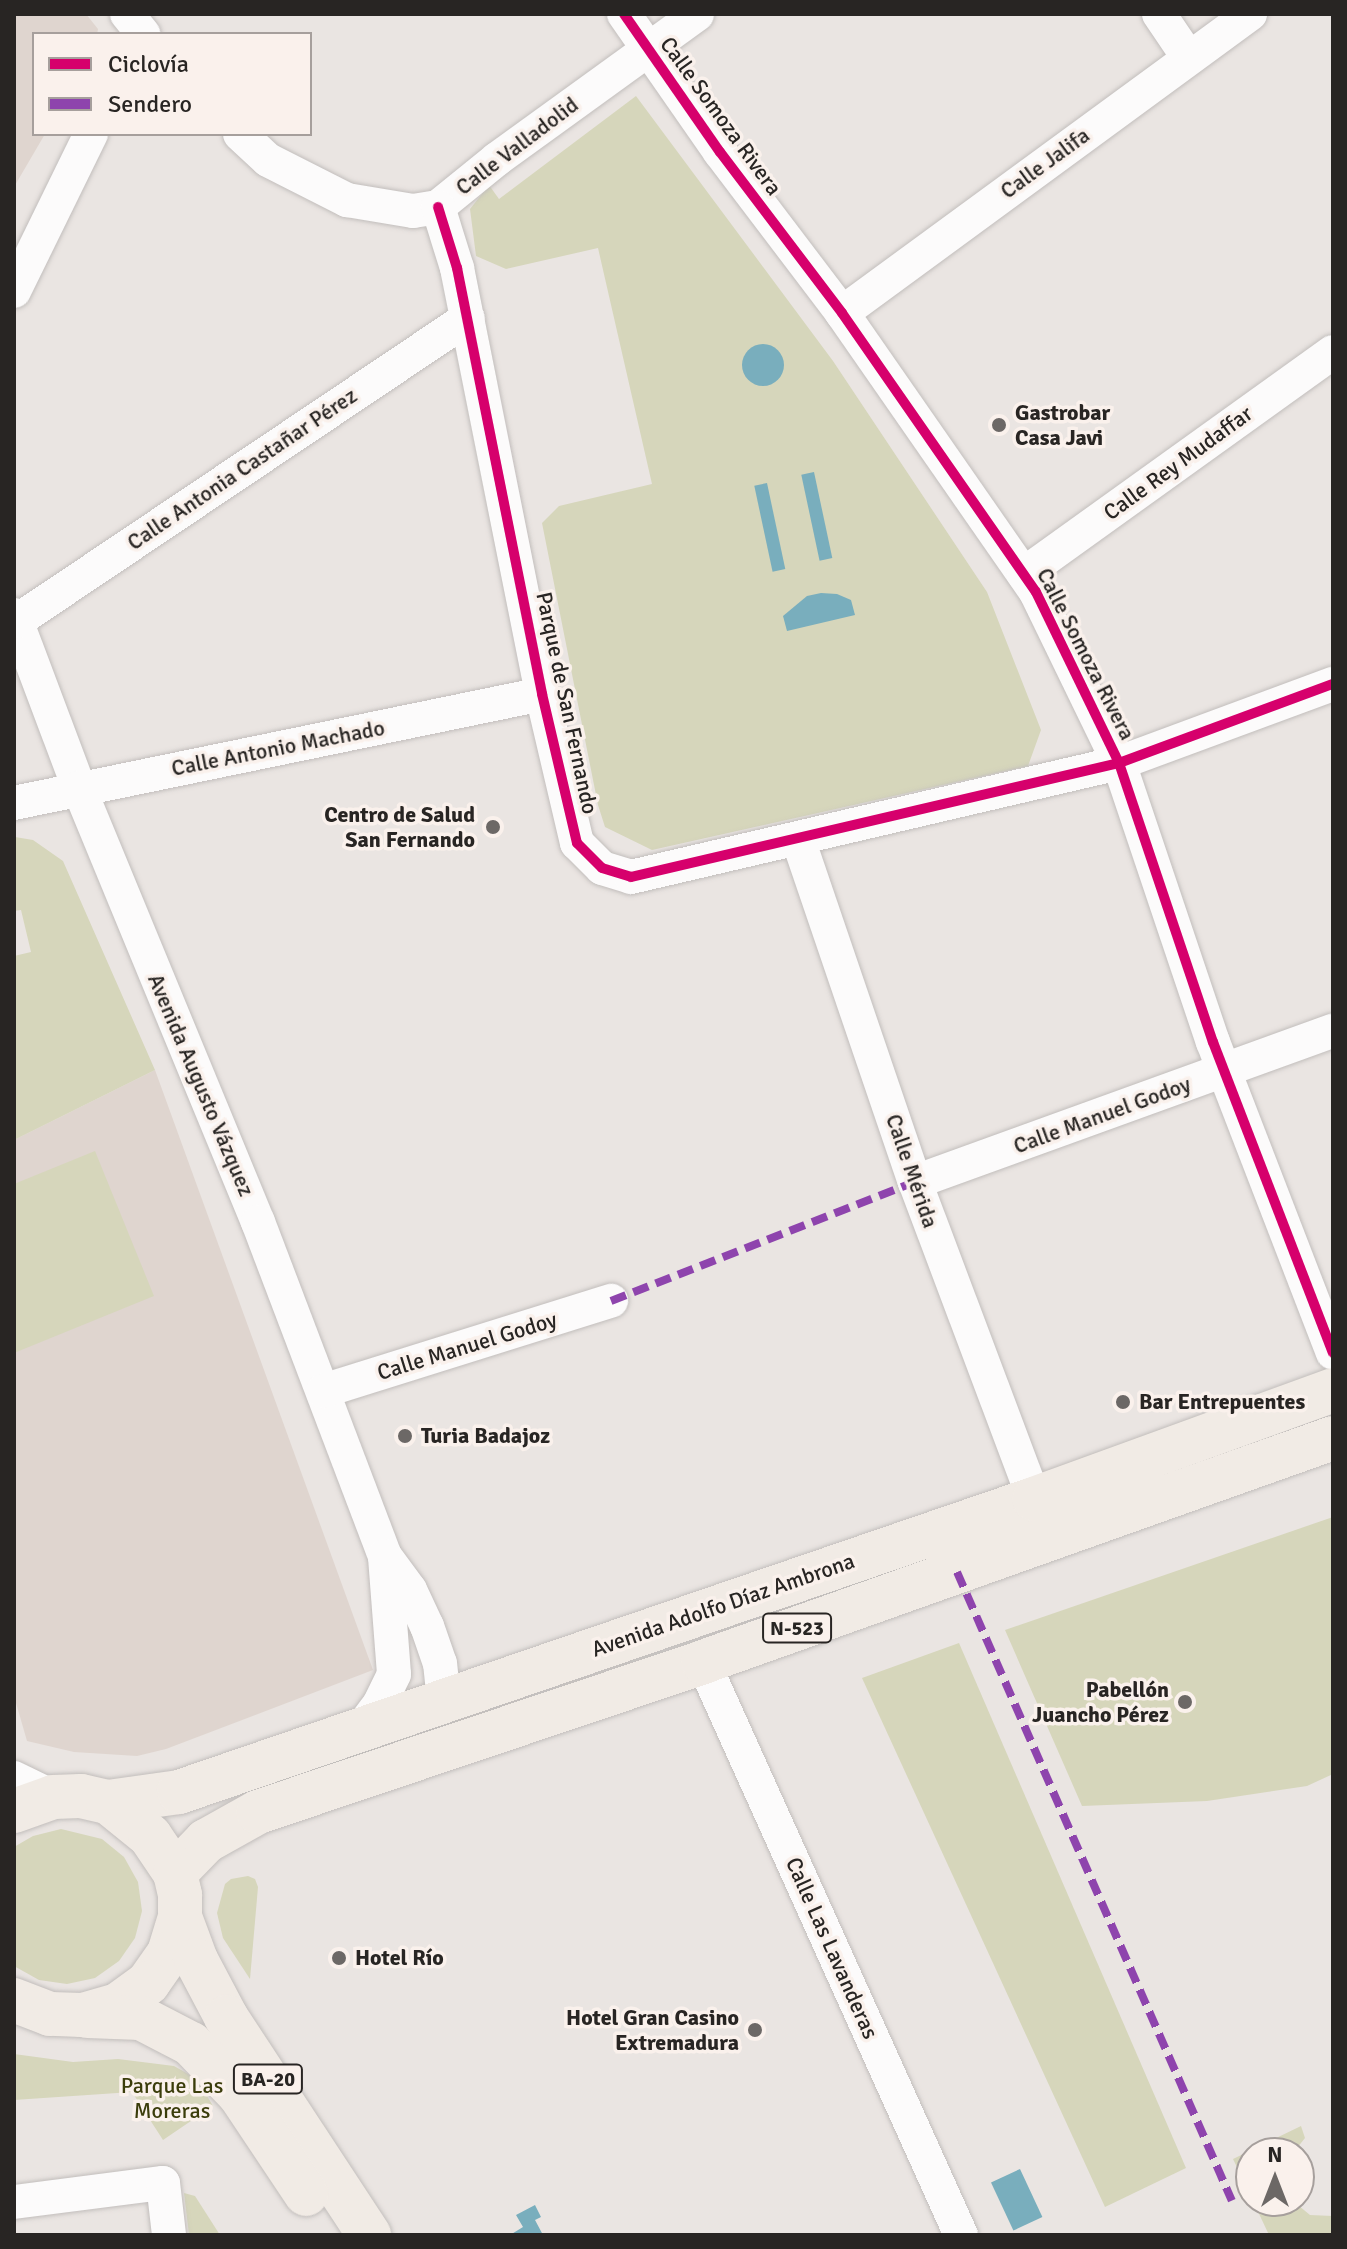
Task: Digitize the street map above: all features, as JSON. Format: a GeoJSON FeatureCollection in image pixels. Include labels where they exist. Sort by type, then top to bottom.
{"type":"FeatureCollection","features":[{"type":"Feature","properties":{"kind":"highway","name":"Avenida Adolfo Díaz Ambrona"},"geometry":{"type":"LineString","coordinates":[[108,1802],[179,1792],[1034,1499],[1333,1390]]}},
{"type":"Feature","properties":{"kind":"highway","name":"Avenida Adolfo Díaz Ambrona"},"geometry":{"type":"LineString","coordinates":[[175,1873],[206,1841],[258,1812],[703,1662],[1333,1438]]}},
{"type":"Feature","properties":{"kind":"highway"},"geometry":{"type":"LineString","coordinates":[[1034,1499],[1048,1513],[1069,1515],[1168,1481],[1217,1479]]}},
{"type":"Feature","properties":{"kind":"highway"},"geometry":{"type":"LineString","coordinates":[[258,1812],[267,1800],[290,1787],[423,1738],[438,1721],[444,1701]]}},
{"type":"Feature","properties":{"kind":"highway"},"geometry":{"type":"LineString","coordinates":[[34,1804],[81,1796],[108,1802]]}},
{"type":"Feature","properties":{"kind":"highway","name":"BA-20"},"geometry":{"type":"LineString","coordinates":[[108,1802],[150,1836],[175,1873],[180,1917],[196,1960],[226,2017],[369,2235]]}},
{"type":"Feature","properties":{"kind":"highway","name":"BA-20"},"geometry":{"type":"LineString","coordinates":[[82,2015],[118,2005],[148,1983],[169,1953],[180,1917]]}},
{"type":"Feature","properties":{"kind":"highway","name":"BA-20"},"geometry":{"type":"LineString","coordinates":[[14,2000],[50,2014],[141,2018],[191,2044],[240,2095],[333,2235]]}},
{"type":"Feature","properties":{"kind":"street"},"geometry":{"type":"LineString","coordinates":[[127,14],[142,32]]}},
{"type":"Feature","properties":{"kind":"street"},"geometry":{"type":"LineString","coordinates":[[145,32],[157,14]]}},
{"type":"Feature","properties":{"kind":"street","name":"Calle Somoza Rivera"},"geometry":{"type":"LineString","coordinates":[[624,14],[842,313],[1036,592],[1119,763],[1213,1042],[1333,1353]]}},
{"type":"Feature","properties":{"kind":"street","name":"Calle Valladolid"},"geometry":{"type":"LineString","coordinates":[[242,136],[268,160],[347,200],[413,211],[438,207],[497,159],[697,14]]}},
{"type":"Feature","properties":{"kind":"street"},"geometry":{"type":"LineString","coordinates":[[1159,14],[1188,57]]}},
{"type":"Feature","properties":{"kind":"street","name":"Calle Jalifa"},"geometry":{"type":"LineString","coordinates":[[842,313],[1250,14]]}},
{"type":"Feature","properties":{"kind":"street"},"geometry":{"type":"LineString","coordinates":[[14,291],[90,136]]}},
{"type":"Feature","properties":{"kind":"street","name":"Parque de San Fernando"},"geometry":{"type":"LineString","coordinates":[[438,207],[468,318],[542,694],[577,843],[602,868],[631,877],[1119,763],[1333,684]]}},
{"type":"Feature","properties":{"kind":"street","name":"Calle Antonia Castañar Pérez"},"geometry":{"type":"LineString","coordinates":[[15,618],[468,318]]}},
{"type":"Feature","properties":{"kind":"street","name":"Calle Rey Mudaffar"},"geometry":{"type":"LineString","coordinates":[[1024,574],[1333,352]]}},
{"type":"Feature","properties":{"kind":"street","name":"Avenida Augusto Vázquez"},"geometry":{"type":"LineString","coordinates":[[15,618],[79,788],[258,1222],[385,1556],[410,1590],[436,1650],[444,1701]]}},
{"type":"Feature","properties":{"kind":"street","name":"Calle Antonio Machado"},"geometry":{"type":"LineString","coordinates":[[14,803],[542,694]]}},
{"type":"Feature","properties":{"kind":"street","name":"Calle Mérida"},"geometry":{"type":"LineString","coordinates":[[798,839],[915,1182],[1034,1499]]}},
{"type":"Feature","properties":{"kind":"street","name":"Calle Manuel Godoy"},"geometry":{"type":"LineString","coordinates":[[915,1182],[1333,1031]]}},
{"type":"Feature","properties":{"kind":"street","name":"Calle Manuel Godoy"},"geometry":{"type":"LineString","coordinates":[[323,1391],[611,1301]]}},
{"type":"Feature","properties":{"kind":"street","name":"Avenida Augusto Vázquez"},"geometry":{"type":"LineString","coordinates":[[360,1730],[380,1703],[394,1674],[385,1556]]}},
{"type":"Feature","properties":{"kind":"street"},"geometry":{"type":"LineString","coordinates":[[436,1650],[474,1672],[529,1672]]}},
{"type":"Feature","properties":{"kind":"street","name":"Calle Las Lavanderas"},"geometry":{"type":"LineString","coordinates":[[703,1662],[961,2235]]}},
{"type":"Feature","properties":{"kind":"street"},"geometry":{"type":"LineString","coordinates":[[14,1778],[34,1804]]}},
{"type":"Feature","properties":{"kind":"street"},"geometry":{"type":"LineString","coordinates":[[14,2202],[163,2183],[169,2235]]}},
{"type":"Feature","properties":{"kind":"shaded area"},"geometry":{"type":"Polygon","coordinates":[[[14,14],[86,14],[97,32],[32,32],[32,136],[44,136],[14,187],[14,14]]]}},
{"type":"Feature","properties":{"kind":"shaded area"},"geometry":{"type":"Polygon","coordinates":[[[155,1070],[373,1670],[166,1749],[137,1756],[74,1752],[27,1741],[14,1696],[14,1140],[155,1070]]]}},
{"type":"Feature","properties":{"kind":"green space"},"geometry":{"type":"Polygon","coordinates":[[[636,96],[833,361],[987,592],[1041,730],[1028,766],[652,850],[605,827],[542,523],[559,506],[652,484],[598,248],[506,269],[476,256],[470,209],[489,185],[499,199],[636,96]]]}},
{"type":"Feature","properties":{"kind":"green space"},"geometry":{"type":"Polygon","coordinates":[[[15,837],[33,840],[63,861],[155,1070],[14,1140],[14,956],[31,952],[21,910],[14,911],[15,837]]]}},
{"type":"Feature","properties":{"kind":"green space"},"geometry":{"type":"Polygon","coordinates":[[[95,1151],[154,1296],[14,1353],[14,1184],[95,1151]]]}},
{"type":"Feature","properties":{"kind":"green space","name":"Pabellón Juancho Pérez"},"geometry":{"type":"Polygon","coordinates":[[[1333,1517],[1333,1774],[1307,1786],[1207,1801],[1082,1806],[1005,1630],[1333,1517]]]}},
{"type":"Feature","properties":{"kind":"green space"},"geometry":{"type":"Polygon","coordinates":[[[959,1643],[1186,2168],[1105,2207],[862,1678],[959,1643]]]}},
{"type":"Feature","properties":{"kind":"green space"},"geometry":{"type":"Polygon","coordinates":[[[61,1829],[102,1839],[124,1857],[138,1882],[142,1911],[135,1938],[119,1961],[95,1978],[67,1984],[39,1980],[14,1966],[14,1847],[33,1836],[61,1829]]]}},
{"type":"Feature","properties":{"kind":"green space"},"geometry":{"type":"Polygon","coordinates":[[[248,1876],[255,1879],[258,1887],[250,1979],[223,1938],[217,1913],[225,1884],[231,1879],[248,1876]]]}},
{"type":"Feature","properties":{"kind":"green space","name":"Parque Las Moreras"},"geometry":{"type":"Polygon","coordinates":[[[14,2054],[73,2062],[118,2059],[174,2066],[197,2079],[213,2106],[163,2140],[132,2092],[14,2100],[14,2054]]]}},
{"type":"Feature","properties":{"kind":"green space"},"geometry":{"type":"Polygon","coordinates":[[[1301,2126],[1305,2137],[1278,2137],[1301,2126]]]}},
{"type":"Feature","properties":{"kind":"green space"},"geometry":{"type":"Polygon","coordinates":[[[184,2193],[195,2196],[220,2235],[189,2235],[184,2193]]]}},
{"type":"Feature","properties":{"kind":"green space"},"geometry":{"type":"Polygon","coordinates":[[[1333,2216],[1333,2235],[1269,2235],[1261,2217],[1333,2216]]]}},
{"type":"Feature","properties":{"kind":"water"},"geometry":{"type":"Polygon","coordinates":[[[763,344],[778,350],[784,365],[778,380],[763,386],[748,380],[742,365],[748,350],[763,344]]]}},
{"type":"Feature","properties":{"kind":"water"},"geometry":{"type":"Polygon","coordinates":[[[814,472],[832,558],[820,561],[801,475],[814,472]]]}},
{"type":"Feature","properties":{"kind":"water"},"geometry":{"type":"Polygon","coordinates":[[[767,483],[785,569],[773,572],[754,486],[767,483]]]}},
{"type":"Feature","properties":{"kind":"water"},"geometry":{"type":"Polygon","coordinates":[[[837,594],[851,600],[855,615],[787,631],[783,616],[807,596],[837,594]]]}},
{"type":"Feature","properties":{"kind":"water"},"geometry":{"type":"Polygon","coordinates":[[[1020,2169],[1042,2217],[1013,2231],[991,2183],[1020,2169]]]}},
{"type":"Feature","properties":{"kind":"water"},"geometry":{"type":"Polygon","coordinates":[[[535,2205],[541,2217],[535,2220],[543,2235],[510,2235],[523,2227],[516,2215],[535,2205]]]}},
{"type":"Feature","properties":{"kind":"marked path"},"geometry":{"type":"LineString","coordinates":[[611,1301],[915,1182]]}},
{"type":"Feature","properties":{"kind":"marked path"},"geometry":{"type":"LineString","coordinates":[[957,1572],[1232,2201]]}},
{"type":"Feature","properties":{"kind":"cycle path"},"geometry":{"type":"LineString","coordinates":[[624,14],[720,152],[842,313],[1036,592],[1119,763],[1213,1042],[1333,1353]]}},
{"type":"Feature","properties":{"kind":"cycle path"},"geometry":{"type":"LineString","coordinates":[[438,207],[457,268],[542,694],[577,843],[602,868],[631,877],[1119,763],[1333,684]]}},
{"type":"Feature","properties":{"kind":"place","name":"Gastrobar Casa Javi"},"geometry":{"type":"Point","coordinates":[999,425]}},
{"type":"Feature","properties":{"kind":"place","name":"Centro de Salud San Fernando"},"geometry":{"type":"Point","coordinates":[493,827]}},
{"type":"Feature","properties":{"kind":"place","name":"Bar Entrepuentes"},"geometry":{"type":"Point","coordinates":[1123,1402]}},
{"type":"Feature","properties":{"kind":"place","name":"Turia Badajoz"},"geometry":{"type":"Point","coordinates":[405,1436]}},
{"type":"Feature","properties":{"kind":"place","name":"Pabellón Juancho Pérez"},"geometry":{"type":"Point","coordinates":[1185,1702]}},
{"type":"Feature","properties":{"kind":"place","name":"Hotel Río"},"geometry":{"type":"Point","coordinates":[339,1958]}},
{"type":"Feature","properties":{"kind":"place","name":"Hotel Gran Casino Extremadura"},"geometry":{"type":"Point","coordinates":[755,2030]}}]}
